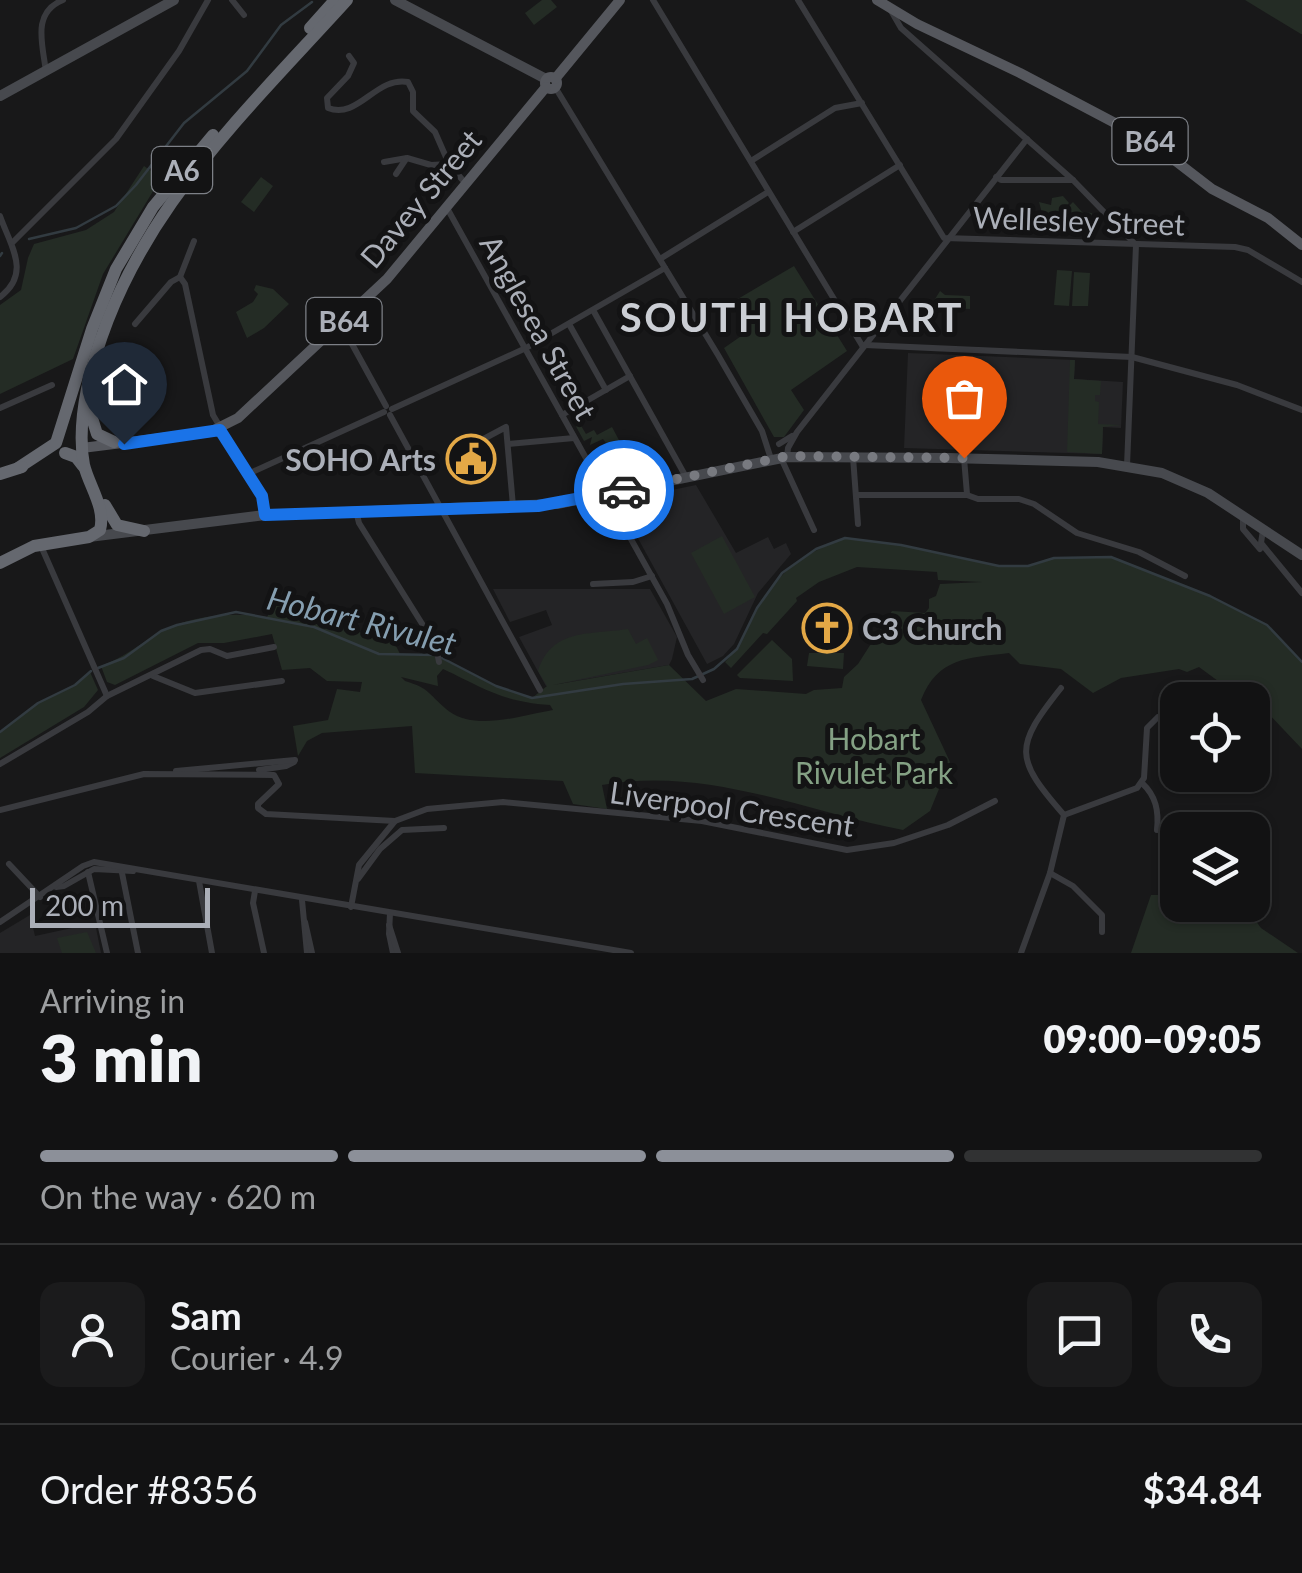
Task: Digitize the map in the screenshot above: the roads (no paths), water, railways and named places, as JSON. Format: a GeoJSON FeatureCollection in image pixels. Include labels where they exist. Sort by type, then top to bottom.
{"type":"FeatureCollection","features":[{"type":"Feature","properties":{"kind":"highway","name":"A6"},"geometry":{"type":"LineString","coordinates":[[18,468],[56,443],[102,301],[153,207],[190,160],[335,0]]}},
{"type":"Feature","properties":{"kind":"highway","name":"A6"},"geometry":{"type":"LineString","coordinates":[[88,537],[100,530],[102,518],[82,448],[87,388],[124,283],[161,214],[215,145],[347,0]]}},
{"type":"Feature","properties":{"kind":"highway"},"geometry":{"type":"LineString","coordinates":[[87,388],[94,430],[114,444]]}},
{"type":"Feature","properties":{"kind":"highway"},"geometry":{"type":"LineString","coordinates":[[66,419],[68,436],[82,448]]}},
{"type":"Feature","properties":{"kind":"highway"},"geometry":{"type":"LineString","coordinates":[[85,469],[92,455],[114,444]]}},
{"type":"Feature","properties":{"kind":"highway","name":"A6"},"geometry":{"type":"LineString","coordinates":[[0,474],[82,448]]}},
{"type":"Feature","properties":{"kind":"highway"},"geometry":{"type":"LineString","coordinates":[[65,453],[76,457],[85,469],[117,526],[144,531]]}},
{"type":"Feature","properties":{"kind":"highway"},"geometry":{"type":"LineString","coordinates":[[0,563],[40,544],[88,537]]}},
{"type":"Feature","properties":{"kind":"main road","name":"Davey Street"},"geometry":{"type":"LineString","coordinates":[[225,427],[390,276],[620,0]]}},
{"type":"Feature","properties":{"kind":"main road","name":"B64"},"geometry":{"type":"LineString","coordinates":[[885,4],[1159,146],[1212,188],[1268,218],[1302,246]]}},
{"type":"Feature","properties":{"kind":"main road"},"geometry":{"type":"LineString","coordinates":[[82,448],[225,427]]}},
{"type":"Feature","properties":{"kind":"street"},"geometry":{"type":"LineString","coordinates":[[46,73],[41,18],[48,8],[63,0]]}},
{"type":"Feature","properties":{"kind":"street"},"geometry":{"type":"LineString","coordinates":[[0,96],[174,0]]}},
{"type":"Feature","properties":{"kind":"street"},"geometry":{"type":"LineString","coordinates":[[12,242],[116,140],[179,51],[208,0]]}},
{"type":"Feature","properties":{"kind":"street"},"geometry":{"type":"LineString","coordinates":[[232,0],[244,15]]}},
{"type":"Feature","properties":{"kind":"street"},"geometry":{"type":"LineString","coordinates":[[395,0],[551,83],[779,455],[814,530]]}},
{"type":"Feature","properties":{"kind":"street"},"geometry":{"type":"LineString","coordinates":[[653,0],[864,346]]}},
{"type":"Feature","properties":{"kind":"street","name":"Wellesley Street"},"geometry":{"type":"LineString","coordinates":[[798,0],[947,240],[1248,250],[1302,282]]}},
{"type":"Feature","properties":{"kind":"street"},"geometry":{"type":"LineString","coordinates":[[885,4],[901,28],[1074,180],[1136,245],[1127,466]]}},
{"type":"Feature","properties":{"kind":"street"},"geometry":{"type":"LineString","coordinates":[[348,56],[354,62],[348,76],[329,95],[328,108],[335,112],[353,107],[394,81],[408,82],[413,92],[412,111],[435,132],[449,164],[466,184]]}},
{"type":"Feature","properties":{"kind":"street"},"geometry":{"type":"LineString","coordinates":[[751,161],[835,108],[862,102]]}},
{"type":"Feature","properties":{"kind":"street"},"geometry":{"type":"LineString","coordinates":[[779,455],[1027,139]]}},
{"type":"Feature","properties":{"kind":"street"},"geometry":{"type":"LineString","coordinates":[[384,162],[406,158],[431,165],[449,164]]}},
{"type":"Feature","properties":{"kind":"street"},"geometry":{"type":"LineString","coordinates":[[396,174],[406,158]]}},
{"type":"Feature","properties":{"kind":"street"},"geometry":{"type":"LineString","coordinates":[[793,232],[900,166]]}},
{"type":"Feature","properties":{"kind":"street"},"geometry":{"type":"LineString","coordinates":[[996,177],[1074,180]]}},
{"type":"Feature","properties":{"kind":"street"},"geometry":{"type":"LineString","coordinates":[[660,259],[768,192]]}},
{"type":"Feature","properties":{"kind":"street","name":"Anglesea Street"},"geometry":{"type":"LineString","coordinates":[[446,207],[652,576],[703,680]]}},
{"type":"Feature","properties":{"kind":"street"},"geometry":{"type":"LineString","coordinates":[[0,216],[17,258],[17,275],[10,289],[0,297]]}},
{"type":"Feature","properties":{"kind":"street"},"geometry":{"type":"LineString","coordinates":[[180,277],[194,241]]}},
{"type":"Feature","properties":{"kind":"street"},"geometry":{"type":"LineString","coordinates":[[248,474],[526,348],[665,268]]}},
{"type":"Feature","properties":{"kind":"street"},"geometry":{"type":"LineString","coordinates":[[135,324],[180,277]]}},
{"type":"Feature","properties":{"kind":"street"},"geometry":{"type":"LineString","coordinates":[[180,277],[185,284],[213,415],[225,427],[231,445],[264,500],[265,515]]}},
{"type":"Feature","properties":{"kind":"street"},"geometry":{"type":"LineString","coordinates":[[592,310],[686,476]]}},
{"type":"Feature","properties":{"kind":"street"},"geometry":{"type":"LineString","coordinates":[[341,323],[540,690]]}},
{"type":"Feature","properties":{"kind":"street"},"geometry":{"type":"LineString","coordinates":[[569,324],[606,390]]}},
{"type":"Feature","properties":{"kind":"street"},"geometry":{"type":"LineString","coordinates":[[864,346],[1132,357],[1237,385],[1302,410]]}},
{"type":"Feature","properties":{"kind":"street"},"geometry":{"type":"LineString","coordinates":[[562,416],[630,376]]}},
{"type":"Feature","properties":{"kind":"street"},"geometry":{"type":"LineString","coordinates":[[0,408],[52,385]]}},
{"type":"Feature","properties":{"kind":"street"},"geometry":{"type":"LineString","coordinates":[[459,452],[506,427],[513,507]]}},
{"type":"Feature","properties":{"kind":"street"},"geometry":{"type":"LineString","coordinates":[[762,431],[779,444]]}},
{"type":"Feature","properties":{"kind":"street"},"geometry":{"type":"LineString","coordinates":[[779,444],[797,432]]}},
{"type":"Feature","properties":{"kind":"street"},"geometry":{"type":"LineString","coordinates":[[508,444],[574,438]]}},
{"type":"Feature","properties":{"kind":"street"},"geometry":{"type":"LineString","coordinates":[[779,444],[779,455]]}},
{"type":"Feature","properties":{"kind":"street"},"geometry":{"type":"LineString","coordinates":[[88,537],[265,515],[557,504],[779,455],[1066,460],[1127,466],[1186,482],[1302,555]]}},
{"type":"Feature","properties":{"kind":"street"},"geometry":{"type":"LineString","coordinates":[[853,457],[858,524]]}},
{"type":"Feature","properties":{"kind":"street"},"geometry":{"type":"LineString","coordinates":[[964,458],[967,495]]}},
{"type":"Feature","properties":{"kind":"street"},"geometry":{"type":"LineString","coordinates":[[856,496],[967,495],[1019,499],[1034,504],[1077,534],[1139,552],[1186,576]]}},
{"type":"Feature","properties":{"kind":"street"},"geometry":{"type":"LineString","coordinates":[[356,512],[437,650],[440,662]]}},
{"type":"Feature","properties":{"kind":"street"},"geometry":{"type":"LineString","coordinates":[[1243,516],[1243,529],[1302,593]]}},
{"type":"Feature","properties":{"kind":"street"},"geometry":{"type":"LineString","coordinates":[[1264,530],[1260,542],[1279,567]]}},
{"type":"Feature","properties":{"kind":"street"},"geometry":{"type":"LineString","coordinates":[[40,544],[106,696]]}},
{"type":"Feature","properties":{"kind":"street"},"geometry":{"type":"LineString","coordinates":[[593,584],[633,582],[652,576]]}},
{"type":"Feature","properties":{"kind":"street"},"geometry":{"type":"LineString","coordinates":[[0,764],[88,712],[106,696],[201,650],[228,656],[274,647]]}},
{"type":"Feature","properties":{"kind":"street"},"geometry":{"type":"LineString","coordinates":[[152,676],[195,693],[282,681]]}},
{"type":"Feature","properties":{"kind":"street"},"geometry":{"type":"LineString","coordinates":[[1060,688],[1030,728],[1025,750],[1031,772],[1064,815]]}},
{"type":"Feature","properties":{"kind":"street"},"geometry":{"type":"LineString","coordinates":[[1157,830],[1154,796],[1142,783],[1147,728],[1160,717]]}},
{"type":"Feature","properties":{"kind":"street"},"geometry":{"type":"LineString","coordinates":[[0,810],[118,778],[294,760],[286,766],[231,773],[170,773]]}},
{"type":"Feature","properties":{"kind":"street","name":"Liverpool Crescent"},"geometry":{"type":"LineString","coordinates":[[231,773],[274,775],[279,784],[258,804],[266,814],[396,822],[427,809],[503,802],[702,820],[847,850],[894,843],[996,801]]}},
{"type":"Feature","properties":{"kind":"street"},"geometry":{"type":"LineString","coordinates":[[1064,815],[1142,783]]}},
{"type":"Feature","properties":{"kind":"street"},"geometry":{"type":"LineString","coordinates":[[1021,953],[1050,874],[1064,815]]}},
{"type":"Feature","properties":{"kind":"street"},"geometry":{"type":"LineString","coordinates":[[352,907],[363,858],[396,822]]}},
{"type":"Feature","properties":{"kind":"street"},"geometry":{"type":"LineString","coordinates":[[356,883],[380,848],[402,830],[444,828]]}},
{"type":"Feature","properties":{"kind":"street"},"geometry":{"type":"LineString","coordinates":[[0,922],[90,863],[631,953]]}},
{"type":"Feature","properties":{"kind":"street"},"geometry":{"type":"LineString","coordinates":[[9,864],[40,897]]}},
{"type":"Feature","properties":{"kind":"street"},"geometry":{"type":"LineString","coordinates":[[54,888],[88,872],[134,871]]}},
{"type":"Feature","properties":{"kind":"street"},"geometry":{"type":"LineString","coordinates":[[88,872],[106,953]]}},
{"type":"Feature","properties":{"kind":"street"},"geometry":{"type":"LineString","coordinates":[[122,873],[138,953]]}},
{"type":"Feature","properties":{"kind":"street"},"geometry":{"type":"LineString","coordinates":[[1050,874],[1074,888],[1102,915],[1102,932]]}},
{"type":"Feature","properties":{"kind":"street"},"geometry":{"type":"LineString","coordinates":[[199,881],[212,953]]}},
{"type":"Feature","properties":{"kind":"street"},"geometry":{"type":"LineString","coordinates":[[255,891],[253,903],[264,953]]}},
{"type":"Feature","properties":{"kind":"street"},"geometry":{"type":"LineString","coordinates":[[302,899],[310,953]]}},
{"type":"Feature","properties":{"kind":"street"},"geometry":{"type":"LineString","coordinates":[[390,912],[396,953]]}},
{"type":"Feature","properties":{"kind":"waterway"},"geometry":{"type":"LineString","coordinates":[[29,239],[76,228],[116,206],[184,123],[247,71],[281,25],[312,2]]}},
{"type":"Feature","properties":{"kind":"waterway","name":"Hobart Rivulet"},"geometry":{"type":"LineString","coordinates":[[442,658],[496,686],[532,698],[623,684],[692,679],[714,669],[737,649],[757,608],[782,573],[816,549],[845,538],[901,545],[999,566],[1028,566],[1054,558],[1111,557],[1210,596],[1267,625],[1302,662]]}},
{"type":"Feature","properties":{"kind":"waterway","name":"Hobart Rivulet"},"geometry":{"type":"LineString","coordinates":[[98,668],[124,658],[161,631],[236,612],[314,627],[379,654],[435,655]]}},
{"type":"Feature","properties":{"kind":"waterway","name":"Hobart Rivulet"},"geometry":{"type":"LineString","coordinates":[[0,732],[91,671]]}},
{"type":"Feature","properties":{"kind":"place","name":"SOHO Arts"},"geometry":{"type":"Point","coordinates":[471,459]}},
{"type":"Feature","properties":{"kind":"place","name":"C3 Church"},"geometry":{"type":"Point","coordinates":[827,628]}},
{"type":"Feature","properties":{"kind":"district","name":"SOUTH HOBART"},"geometry":{"type":"Point","coordinates":[792,317]}},
{"type":"Feature","properties":{"kind":"park label","name":"Hobart Rivulet Park"},"geometry":{"type":"Point","coordinates":[874,755]}}]}
